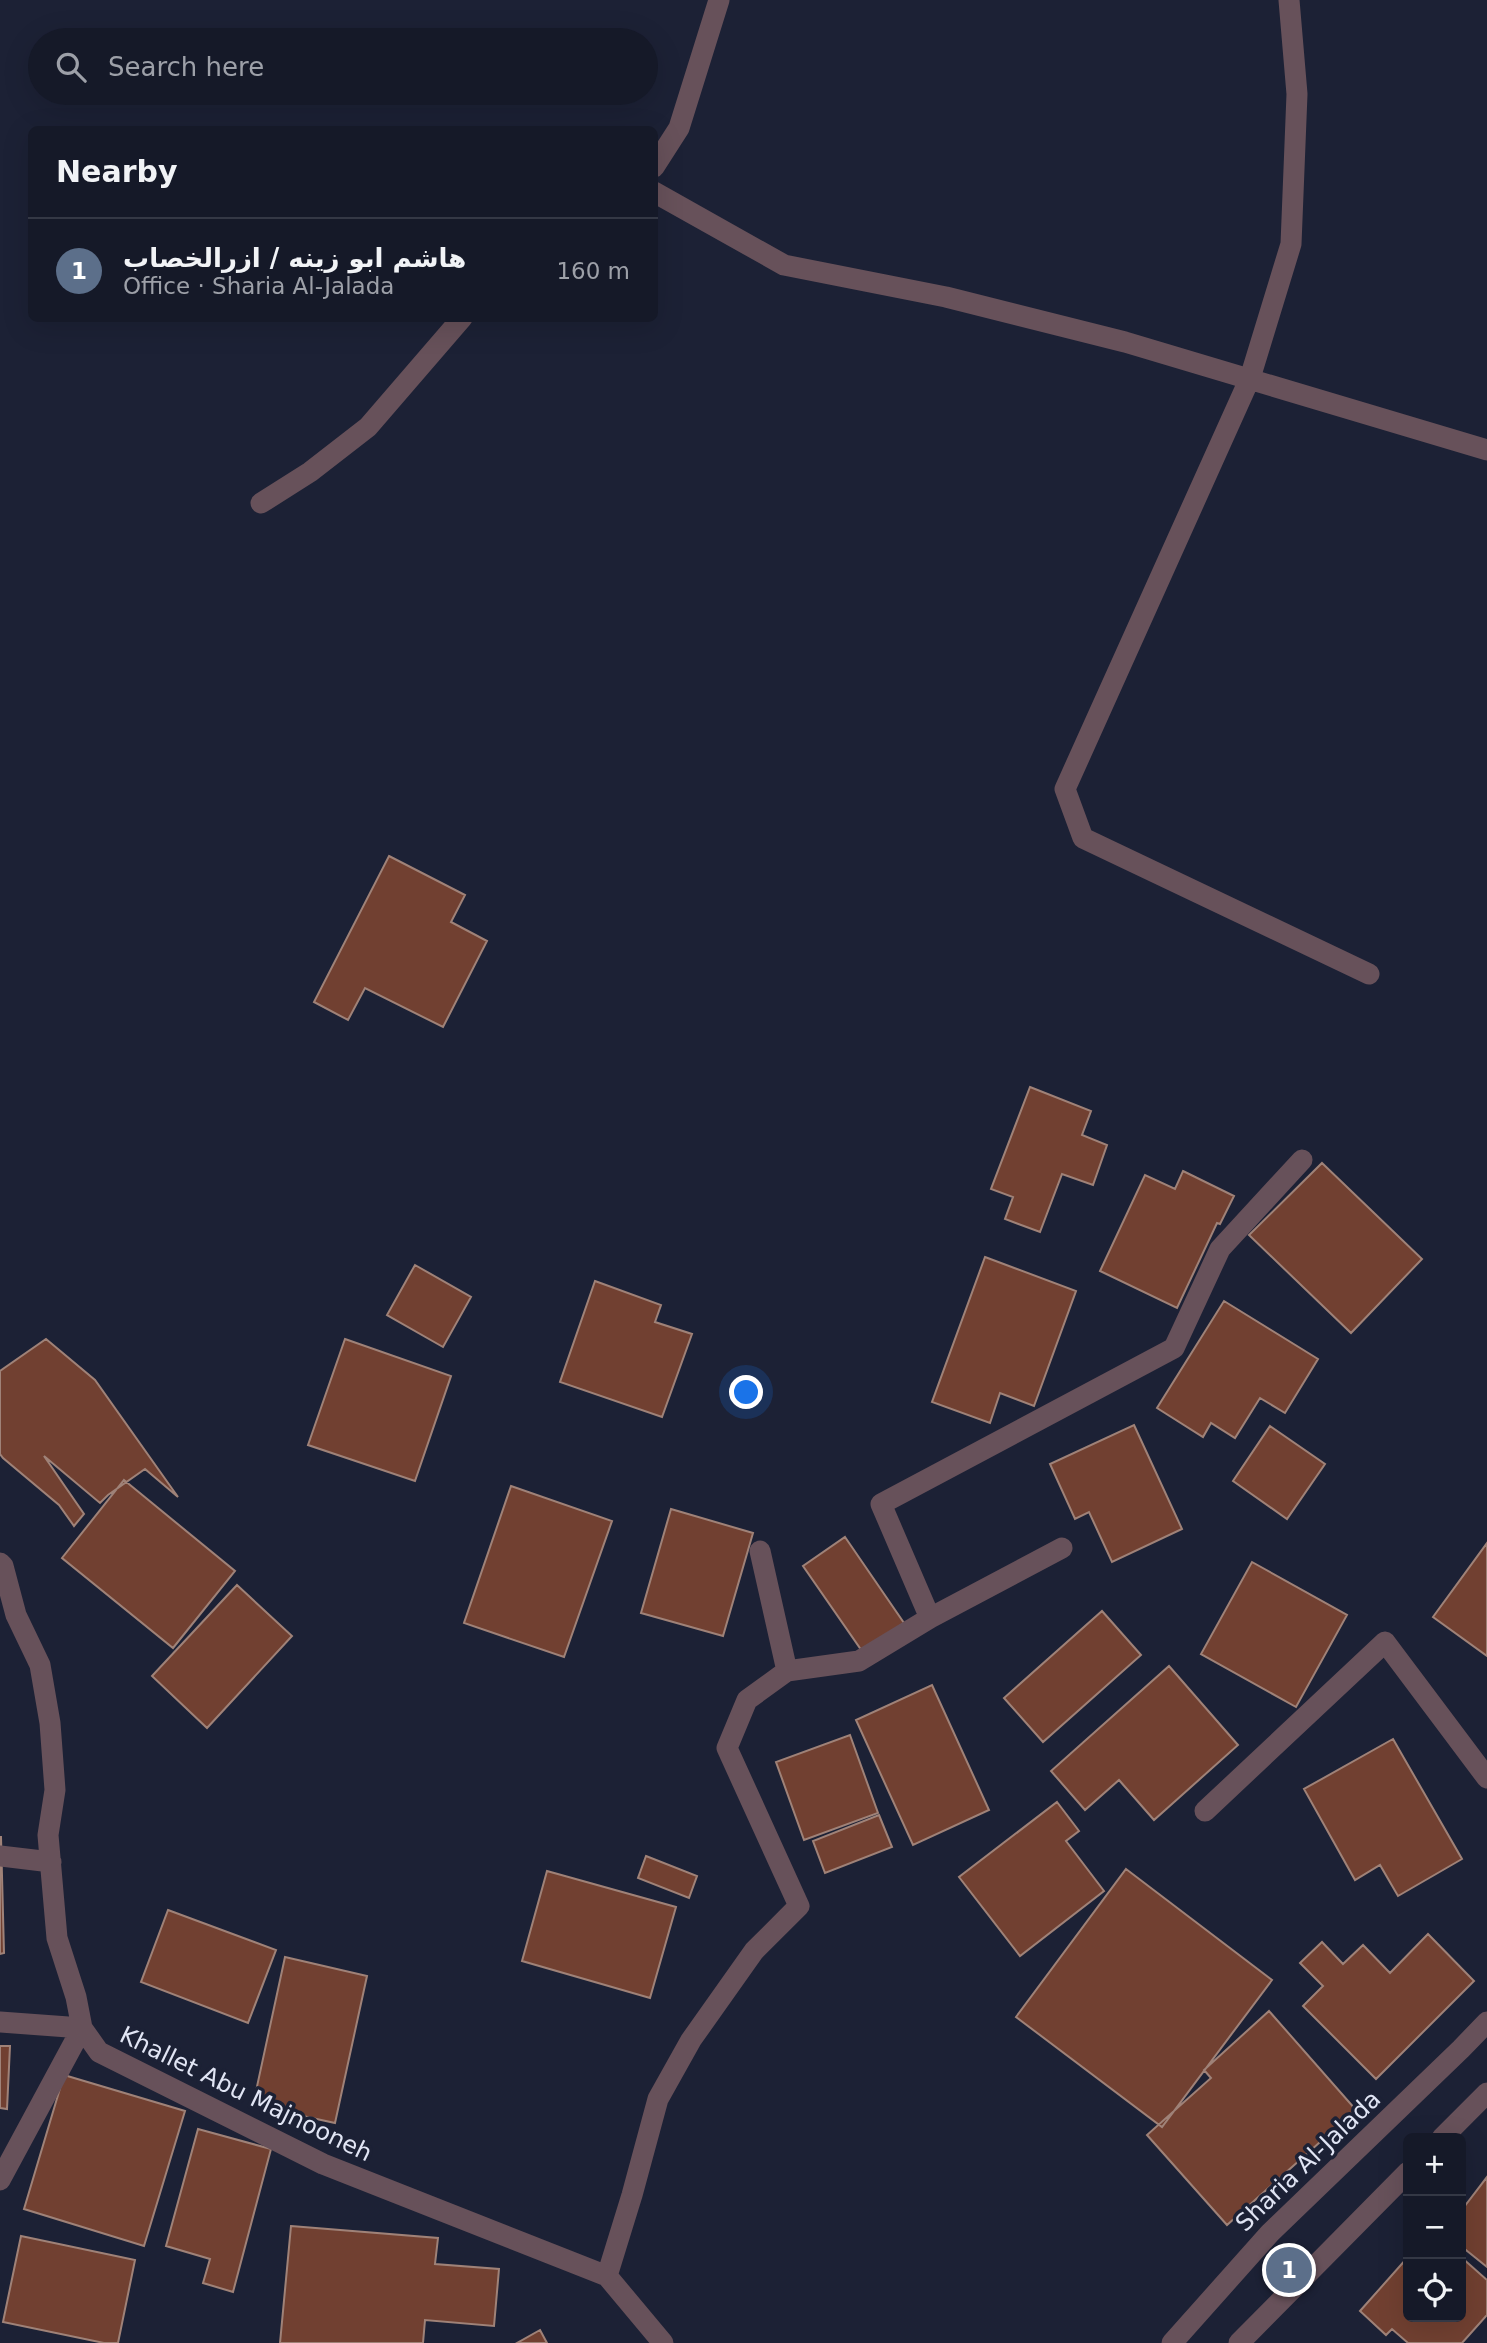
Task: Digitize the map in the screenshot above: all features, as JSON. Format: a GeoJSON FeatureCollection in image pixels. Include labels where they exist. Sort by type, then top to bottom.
{"type":"FeatureCollection","features":[{"type":"Feature","properties":{"kind":"street"},"geometry":{"type":"LineString","coordinates":[[658,160],[678,128],[719,0]]}},
{"type":"Feature","properties":{"kind":"street"},"geometry":{"type":"LineString","coordinates":[[1289,0],[1297,94],[1291,244],[1250,378],[1065,789],[1083,838],[1369,974]]}},
{"type":"Feature","properties":{"kind":"street"},"geometry":{"type":"LineString","coordinates":[[658,194],[784,265],[946,297],[1125,342],[1487,450]]}},
{"type":"Feature","properties":{"kind":"street"},"geometry":{"type":"LineString","coordinates":[[261,503],[310,472],[368,427],[459,322]]}},
{"type":"Feature","properties":{"kind":"street"},"geometry":{"type":"LineString","coordinates":[[930,1618],[881,1504],[1174,1348],[1220,1249],[1302,1160]]}},
{"type":"Feature","properties":{"kind":"street"},"geometry":{"type":"LineString","coordinates":[[607,2276],[658,2099],[691,2040],[754,1951],[799,1906],[727,1748],[747,1700],[787,1671],[859,1661],[930,1618],[1062,1548]]}},
{"type":"Feature","properties":{"kind":"street"},"geometry":{"type":"LineString","coordinates":[[760,1550],[787,1671]]}},
{"type":"Feature","properties":{"kind":"street","name":"Khallet Abu Majnooneh"},"geometry":{"type":"LineString","coordinates":[[0,1563],[16,1615],[40,1665],[48,1711],[55,1790],[48,1835],[57,1938],[76,1997],[82,2028],[99,2052],[323,2164],[607,2276],[663,2343]]}},
{"type":"Feature","properties":{"kind":"street"},"geometry":{"type":"LineString","coordinates":[[1205,1811],[1385,1642],[1487,1778]]}},
{"type":"Feature","properties":{"kind":"street"},"geometry":{"type":"LineString","coordinates":[[0,1856],[51,1862]]}},
{"type":"Feature","properties":{"kind":"street"},"geometry":{"type":"LineString","coordinates":[[0,2022],[82,2028],[0,2180]]}},
{"type":"Feature","properties":{"kind":"street","name":"Sharia Al-Jalada"},"geometry":{"type":"LineString","coordinates":[[1171,2343],[1270,2234],[1487,2022]]}},
{"type":"Feature","properties":{"kind":"street"},"geometry":{"type":"LineString","coordinates":[[1447,2133],[1487,2093]]}},
{"type":"Feature","properties":{"kind":"street"},"geometry":{"type":"LineString","coordinates":[[1239,2343],[1403,2177]]}},
{"type":"Feature","properties":{"kind":"building"},"geometry":{"type":"Polygon","coordinates":[[[389,856],[465,895],[451,922],[487,941],[443,1027],[365,988],[348,1020],[314,1002],[389,856]]]}},
{"type":"Feature","properties":{"kind":"building"},"geometry":{"type":"Polygon","coordinates":[[[1030,1087],[1091,1111],[1082,1135],[1107,1145],[1093,1185],[1062,1174],[1040,1232],[1005,1219],[1013,1197],[991,1189],[1030,1087]]]}},
{"type":"Feature","properties":{"kind":"building"},"geometry":{"type":"Polygon","coordinates":[[[1322,1163],[1422,1259],[1351,1333],[1249,1235],[1322,1163]]]}},
{"type":"Feature","properties":{"kind":"building"},"geometry":{"type":"Polygon","coordinates":[[[1183,1171],[1234,1196],[1220,1224],[1217,1223],[1177,1308],[1100,1271],[1145,1175],[1175,1189],[1183,1171]]]}},
{"type":"Feature","properties":{"kind":"building"},"geometry":{"type":"Polygon","coordinates":[[[985,1257],[1076,1291],[1034,1406],[1000,1393],[990,1423],[932,1402],[985,1257]]]}},
{"type":"Feature","properties":{"kind":"building"},"geometry":{"type":"Polygon","coordinates":[[[415,1265],[471,1297],[443,1347],[387,1315],[415,1265]]]}},
{"type":"Feature","properties":{"kind":"building"},"geometry":{"type":"Polygon","coordinates":[[[595,1281],[661,1305],[655,1322],[692,1334],[662,1417],[560,1382],[595,1281]]]}},
{"type":"Feature","properties":{"kind":"building"},"geometry":{"type":"Polygon","coordinates":[[[1224,1301],[1318,1359],[1285,1413],[1260,1398],[1235,1438],[1211,1423],[1203,1437],[1157,1408],[1224,1301]]]}},
{"type":"Feature","properties":{"kind":"building"},"geometry":{"type":"Polygon","coordinates":[[[46,1339],[95,1380],[178,1497],[145,1469],[100,1503],[44,1456],[84,1514],[74,1526],[59,1505],[3,1458],[0,1454],[0,1371],[46,1339]]]}},
{"type":"Feature","properties":{"kind":"building"},"geometry":{"type":"Polygon","coordinates":[[[345,1339],[451,1376],[415,1481],[308,1445],[345,1339]]]}},
{"type":"Feature","properties":{"kind":"building"},"geometry":{"type":"Polygon","coordinates":[[[1134,1425],[1182,1529],[1112,1562],[1089,1512],[1075,1519],[1050,1464],[1134,1425]]]}},
{"type":"Feature","properties":{"kind":"building"},"geometry":{"type":"Polygon","coordinates":[[[1270,1426],[1325,1464],[1287,1519],[1233,1481],[1270,1426]]]}},
{"type":"Feature","properties":{"kind":"building"},"geometry":{"type":"Polygon","coordinates":[[[124,1480],[235,1571],[173,1648],[62,1558],[124,1480]]]}},
{"type":"Feature","properties":{"kind":"building"},"geometry":{"type":"Polygon","coordinates":[[[511,1486],[612,1521],[564,1657],[464,1623],[511,1486]]]}},
{"type":"Feature","properties":{"kind":"building"},"geometry":{"type":"Polygon","coordinates":[[[671,1509],[753,1533],[723,1636],[641,1613],[671,1509]]]}},
{"type":"Feature","properties":{"kind":"building"},"geometry":{"type":"Polygon","coordinates":[[[845,1537],[904,1623],[862,1651],[803,1566],[845,1537]]]}},
{"type":"Feature","properties":{"kind":"building"},"geometry":{"type":"Polygon","coordinates":[[[1487,1543],[1487,1656],[1433,1617],[1487,1543]]]}},
{"type":"Feature","properties":{"kind":"building"},"geometry":{"type":"Polygon","coordinates":[[[1252,1562],[1347,1615],[1296,1707],[1201,1654],[1252,1562]]]}},
{"type":"Feature","properties":{"kind":"building"},"geometry":{"type":"Polygon","coordinates":[[[237,1585],[292,1636],[207,1728],[152,1676],[237,1585]]]}},
{"type":"Feature","properties":{"kind":"building"},"geometry":{"type":"Polygon","coordinates":[[[1102,1611],[1141,1655],[1043,1742],[1004,1698],[1102,1611]]]}},
{"type":"Feature","properties":{"kind":"building"},"geometry":{"type":"Polygon","coordinates":[[[1169,1666],[1238,1745],[1154,1820],[1119,1780],[1085,1810],[1051,1771],[1169,1666]]]}},
{"type":"Feature","properties":{"kind":"building"},"geometry":{"type":"Polygon","coordinates":[[[932,1685],[989,1810],[913,1845],[856,1720],[932,1685]]]}},
{"type":"Feature","properties":{"kind":"building"},"geometry":{"type":"Polygon","coordinates":[[[850,1735],[878,1813],[804,1840],[776,1762],[850,1735]]]}},
{"type":"Feature","properties":{"kind":"building"},"geometry":{"type":"Polygon","coordinates":[[[1393,1739],[1462,1859],[1398,1896],[1380,1865],[1355,1880],[1304,1789],[1393,1739]]]}},
{"type":"Feature","properties":{"kind":"building"},"geometry":{"type":"Polygon","coordinates":[[[1057,1802],[1079,1831],[1066,1841],[1104,1891],[1020,1956],[959,1877],[1057,1802]]]}},
{"type":"Feature","properties":{"kind":"building"},"geometry":{"type":"Polygon","coordinates":[[[879,1815],[892,1847],[825,1873],[813,1841],[879,1815]]]}},
{"type":"Feature","properties":{"kind":"building"},"geometry":{"type":"Polygon","coordinates":[[[0,1837],[4,1953],[0,1954],[0,1837]]]}},
{"type":"Feature","properties":{"kind":"building"},"geometry":{"type":"Polygon","coordinates":[[[646,1856],[697,1876],[689,1898],[638,1878],[646,1856]]]}},
{"type":"Feature","properties":{"kind":"building"},"geometry":{"type":"Polygon","coordinates":[[[1126,1869],[1272,1980],[1162,2127],[1016,2017],[1126,1869]]]}},
{"type":"Feature","properties":{"kind":"building"},"geometry":{"type":"Polygon","coordinates":[[[547,1871],[676,1907],[650,1998],[522,1961],[547,1871]]]}},
{"type":"Feature","properties":{"kind":"building"},"geometry":{"type":"Polygon","coordinates":[[[168,1910],[276,1950],[248,2023],[141,1982],[168,1910]]]}},
{"type":"Feature","properties":{"kind":"building"},"geometry":{"type":"Polygon","coordinates":[[[1428,1934],[1474,1981],[1376,2079],[1303,2006],[1323,1986],[1300,1963],[1322,1942],[1343,1964],[1363,1945],[1390,1973],[1428,1934]]]}},
{"type":"Feature","properties":{"kind":"building"},"geometry":{"type":"Polygon","coordinates":[[[285,1957],[367,1976],[335,2123],[253,2105],[285,1957]]]}},
{"type":"Feature","properties":{"kind":"building"},"geometry":{"type":"Polygon","coordinates":[[[1269,2011],[1356,2110],[1227,2225],[1147,2135],[1211,2078],[1204,2070],[1269,2011]]]}},
{"type":"Feature","properties":{"kind":"building"},"geometry":{"type":"Polygon","coordinates":[[[0,2046],[10,2046],[7,2109],[0,2108],[0,2046]]]}},
{"type":"Feature","properties":{"kind":"building"},"geometry":{"type":"Polygon","coordinates":[[[64,2075],[185,2111],[144,2246],[24,2209],[64,2075]]]}},
{"type":"Feature","properties":{"kind":"building"},"geometry":{"type":"Polygon","coordinates":[[[198,2129],[271,2149],[233,2292],[203,2283],[210,2259],[166,2246],[198,2129]]]}},
{"type":"Feature","properties":{"kind":"building"},"geometry":{"type":"Polygon","coordinates":[[[1487,2177],[1487,2267],[1466,2250],[1466,2204],[1487,2177]]]}},
{"type":"Feature","properties":{"kind":"building"},"geometry":{"type":"Polygon","coordinates":[[[291,2226],[438,2238],[435,2264],[499,2269],[494,2326],[425,2320],[423,2343],[280,2343],[291,2226]]]}},
{"type":"Feature","properties":{"kind":"building"},"geometry":{"type":"Polygon","coordinates":[[[21,2236],[135,2260],[118,2343],[104,2343],[3,2322],[21,2236]]]}},
{"type":"Feature","properties":{"kind":"building"},"geometry":{"type":"Polygon","coordinates":[[[1466,2261],[1487,2280],[1487,2315],[1462,2343],[1408,2343],[1392,2329],[1386,2335],[1360,2311],[1403,2263],[1403,2322],[1466,2322],[1466,2261]]]}},
{"type":"Feature","properties":{"kind":"building"},"geometry":{"type":"Polygon","coordinates":[[[540,2330],[547,2343],[517,2343],[540,2330]]]}},
{"type":"Feature","properties":{"kind":"place","name":"هاشم ابو زينه / ازرالخصاب"},"geometry":{"type":"Point","coordinates":[1289,2270]}}]}
